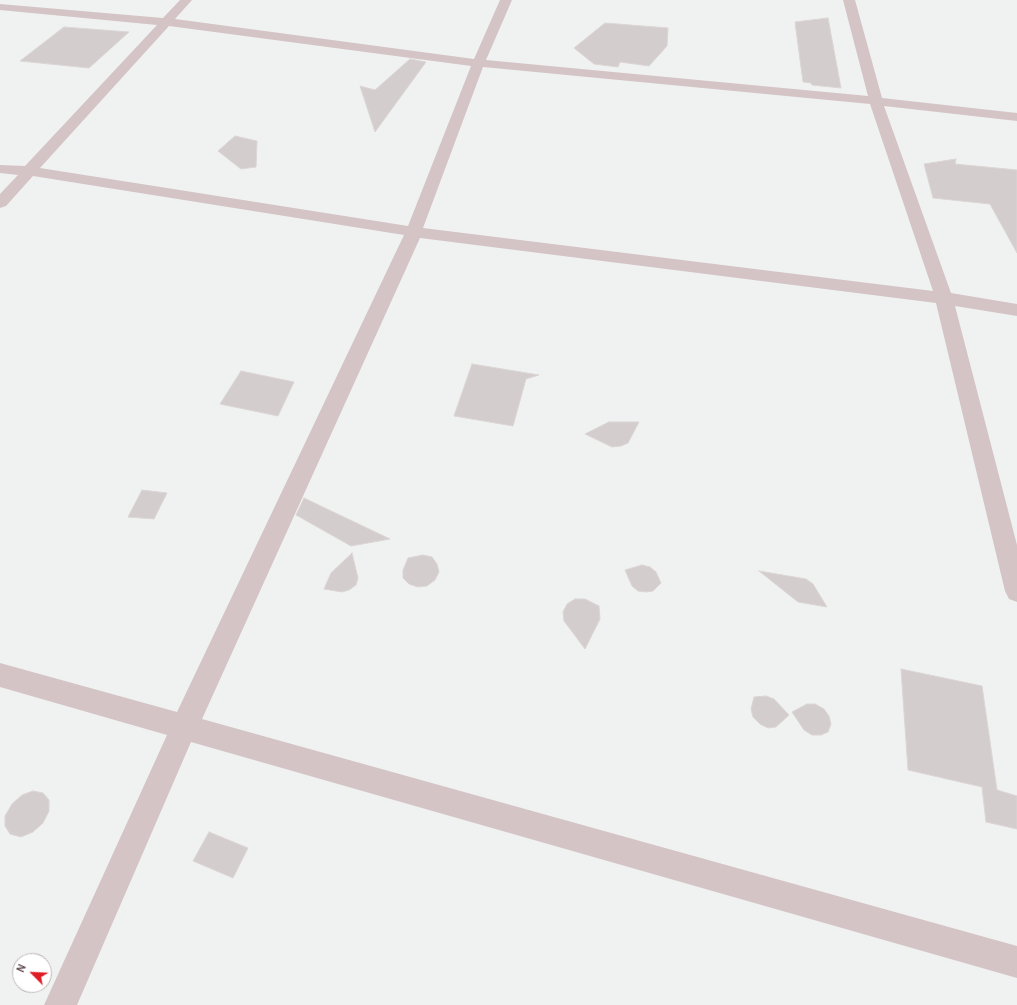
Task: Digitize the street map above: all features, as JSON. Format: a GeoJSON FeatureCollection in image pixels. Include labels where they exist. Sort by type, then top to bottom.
{"type":"FeatureCollection","features":[{"type":"Feature","properties":{"kind":"street"},"geometry":{"type":"LineString","coordinates":[[0,203],[28,171],[168,22],[186,0]]}},
{"type":"Feature","properties":{"kind":"street"},"geometry":{"type":"LineString","coordinates":[[60,1005],[184,727],[414,232],[478,63],[506,0]]}},
{"type":"Feature","properties":{"kind":"street"},"geometry":{"type":"LineString","coordinates":[[849,0],[876,101],[944,298],[1017,591]]}},
{"type":"Feature","properties":{"kind":"street"},"geometry":{"type":"LineString","coordinates":[[0,7],[168,22],[478,63],[876,101],[1017,117]]}},
{"type":"Feature","properties":{"kind":"street"},"geometry":{"type":"LineString","coordinates":[[0,169],[28,171],[414,232],[944,298],[1017,310]]}},
{"type":"Feature","properties":{"kind":"street"},"geometry":{"type":"LineString","coordinates":[[0,675],[1017,962]]}},
{"type":"Feature","properties":{"kind":"building"},"geometry":{"type":"Polygon","coordinates":[[[828,18],[841,88],[812,85],[811,83],[803,82],[795,22],[828,18]]]}},
{"type":"Feature","properties":{"kind":"building"},"geometry":{"type":"Polygon","coordinates":[[[605,23],[668,28],[667,46],[649,66],[620,62],[618,67],[594,64],[574,48],[605,23]]]}},
{"type":"Feature","properties":{"kind":"building"},"geometry":{"type":"Polygon","coordinates":[[[64,27],[129,32],[89,68],[20,61],[64,27]]]}},
{"type":"Feature","properties":{"kind":"building"},"geometry":{"type":"Polygon","coordinates":[[[410,59],[426,62],[375,132],[360,86],[375,90],[410,59]]]}},
{"type":"Feature","properties":{"kind":"building"},"geometry":{"type":"Polygon","coordinates":[[[235,136],[257,141],[256,167],[241,169],[218,151],[235,136]]]}},
{"type":"Feature","properties":{"kind":"building"},"geometry":{"type":"Polygon","coordinates":[[[956,159],[955,164],[1017,170],[1017,253],[990,204],[933,198],[924,164],[956,159]]]}},
{"type":"Feature","properties":{"kind":"building"},"geometry":{"type":"Polygon","coordinates":[[[472,364],[539,375],[526,379],[513,426],[454,416],[472,364]]]}},
{"type":"Feature","properties":{"kind":"building"},"geometry":{"type":"Polygon","coordinates":[[[241,371],[294,382],[278,416],[220,404],[241,371]]]}},
{"type":"Feature","properties":{"kind":"building"},"geometry":{"type":"Polygon","coordinates":[[[609,422],[639,422],[628,443],[621,446],[612,447],[585,434],[609,422]]]}},
{"type":"Feature","properties":{"kind":"building"},"geometry":{"type":"Polygon","coordinates":[[[142,490],[167,493],[154,519],[128,517],[142,490]]]}},
{"type":"Feature","properties":{"kind":"building"},"geometry":{"type":"Polygon","coordinates":[[[304,498],[390,539],[351,546],[296,515],[304,498]]]}},
{"type":"Feature","properties":{"kind":"building"},"geometry":{"type":"Polygon","coordinates":[[[352,553],[358,578],[356,585],[349,590],[342,592],[324,589],[331,573],[352,553]]]}},
{"type":"Feature","properties":{"kind":"building"},"geometry":{"type":"Polygon","coordinates":[[[423,555],[432,557],[437,564],[439,572],[435,580],[427,586],[418,587],[409,584],[403,578],[403,570],[408,558],[423,555]]]}},
{"type":"Feature","properties":{"kind":"building"},"geometry":{"type":"Polygon","coordinates":[[[642,565],[650,567],[656,572],[661,583],[653,591],[638,591],[632,586],[625,570],[642,565]]]}},
{"type":"Feature","properties":{"kind":"building"},"geometry":{"type":"Polygon","coordinates":[[[759,571],[806,579],[813,584],[827,607],[798,602],[759,571]]]}},
{"type":"Feature","properties":{"kind":"building"},"geometry":{"type":"Polygon","coordinates":[[[575,599],[585,599],[599,606],[600,619],[585,649],[564,621],[563,612],[567,604],[575,599]]]}},
{"type":"Feature","properties":{"kind":"building"},"geometry":{"type":"Polygon","coordinates":[[[901,669],[982,686],[997,790],[1017,796],[1017,829],[986,822],[982,787],[908,770],[901,669]]]}},
{"type":"Feature","properties":{"kind":"building"},"geometry":{"type":"Polygon","coordinates":[[[766,696],[774,699],[789,715],[776,727],[768,728],[760,724],[753,717],[751,709],[754,697],[766,696]]]}},
{"type":"Feature","properties":{"kind":"building"},"geometry":{"type":"Polygon","coordinates":[[[807,704],[815,704],[824,709],[829,716],[831,724],[828,732],[821,735],[812,735],[804,730],[792,712],[807,704]]]}},
{"type":"Feature","properties":{"kind":"building"},"geometry":{"type":"Polygon","coordinates":[[[33,791],[43,793],[49,800],[49,811],[43,823],[33,832],[21,837],[10,834],[5,826],[5,816],[12,804],[22,795],[33,791]]]}},
{"type":"Feature","properties":{"kind":"building"},"geometry":{"type":"Polygon","coordinates":[[[209,832],[248,848],[233,878],[193,861],[209,832]]]}}]}
